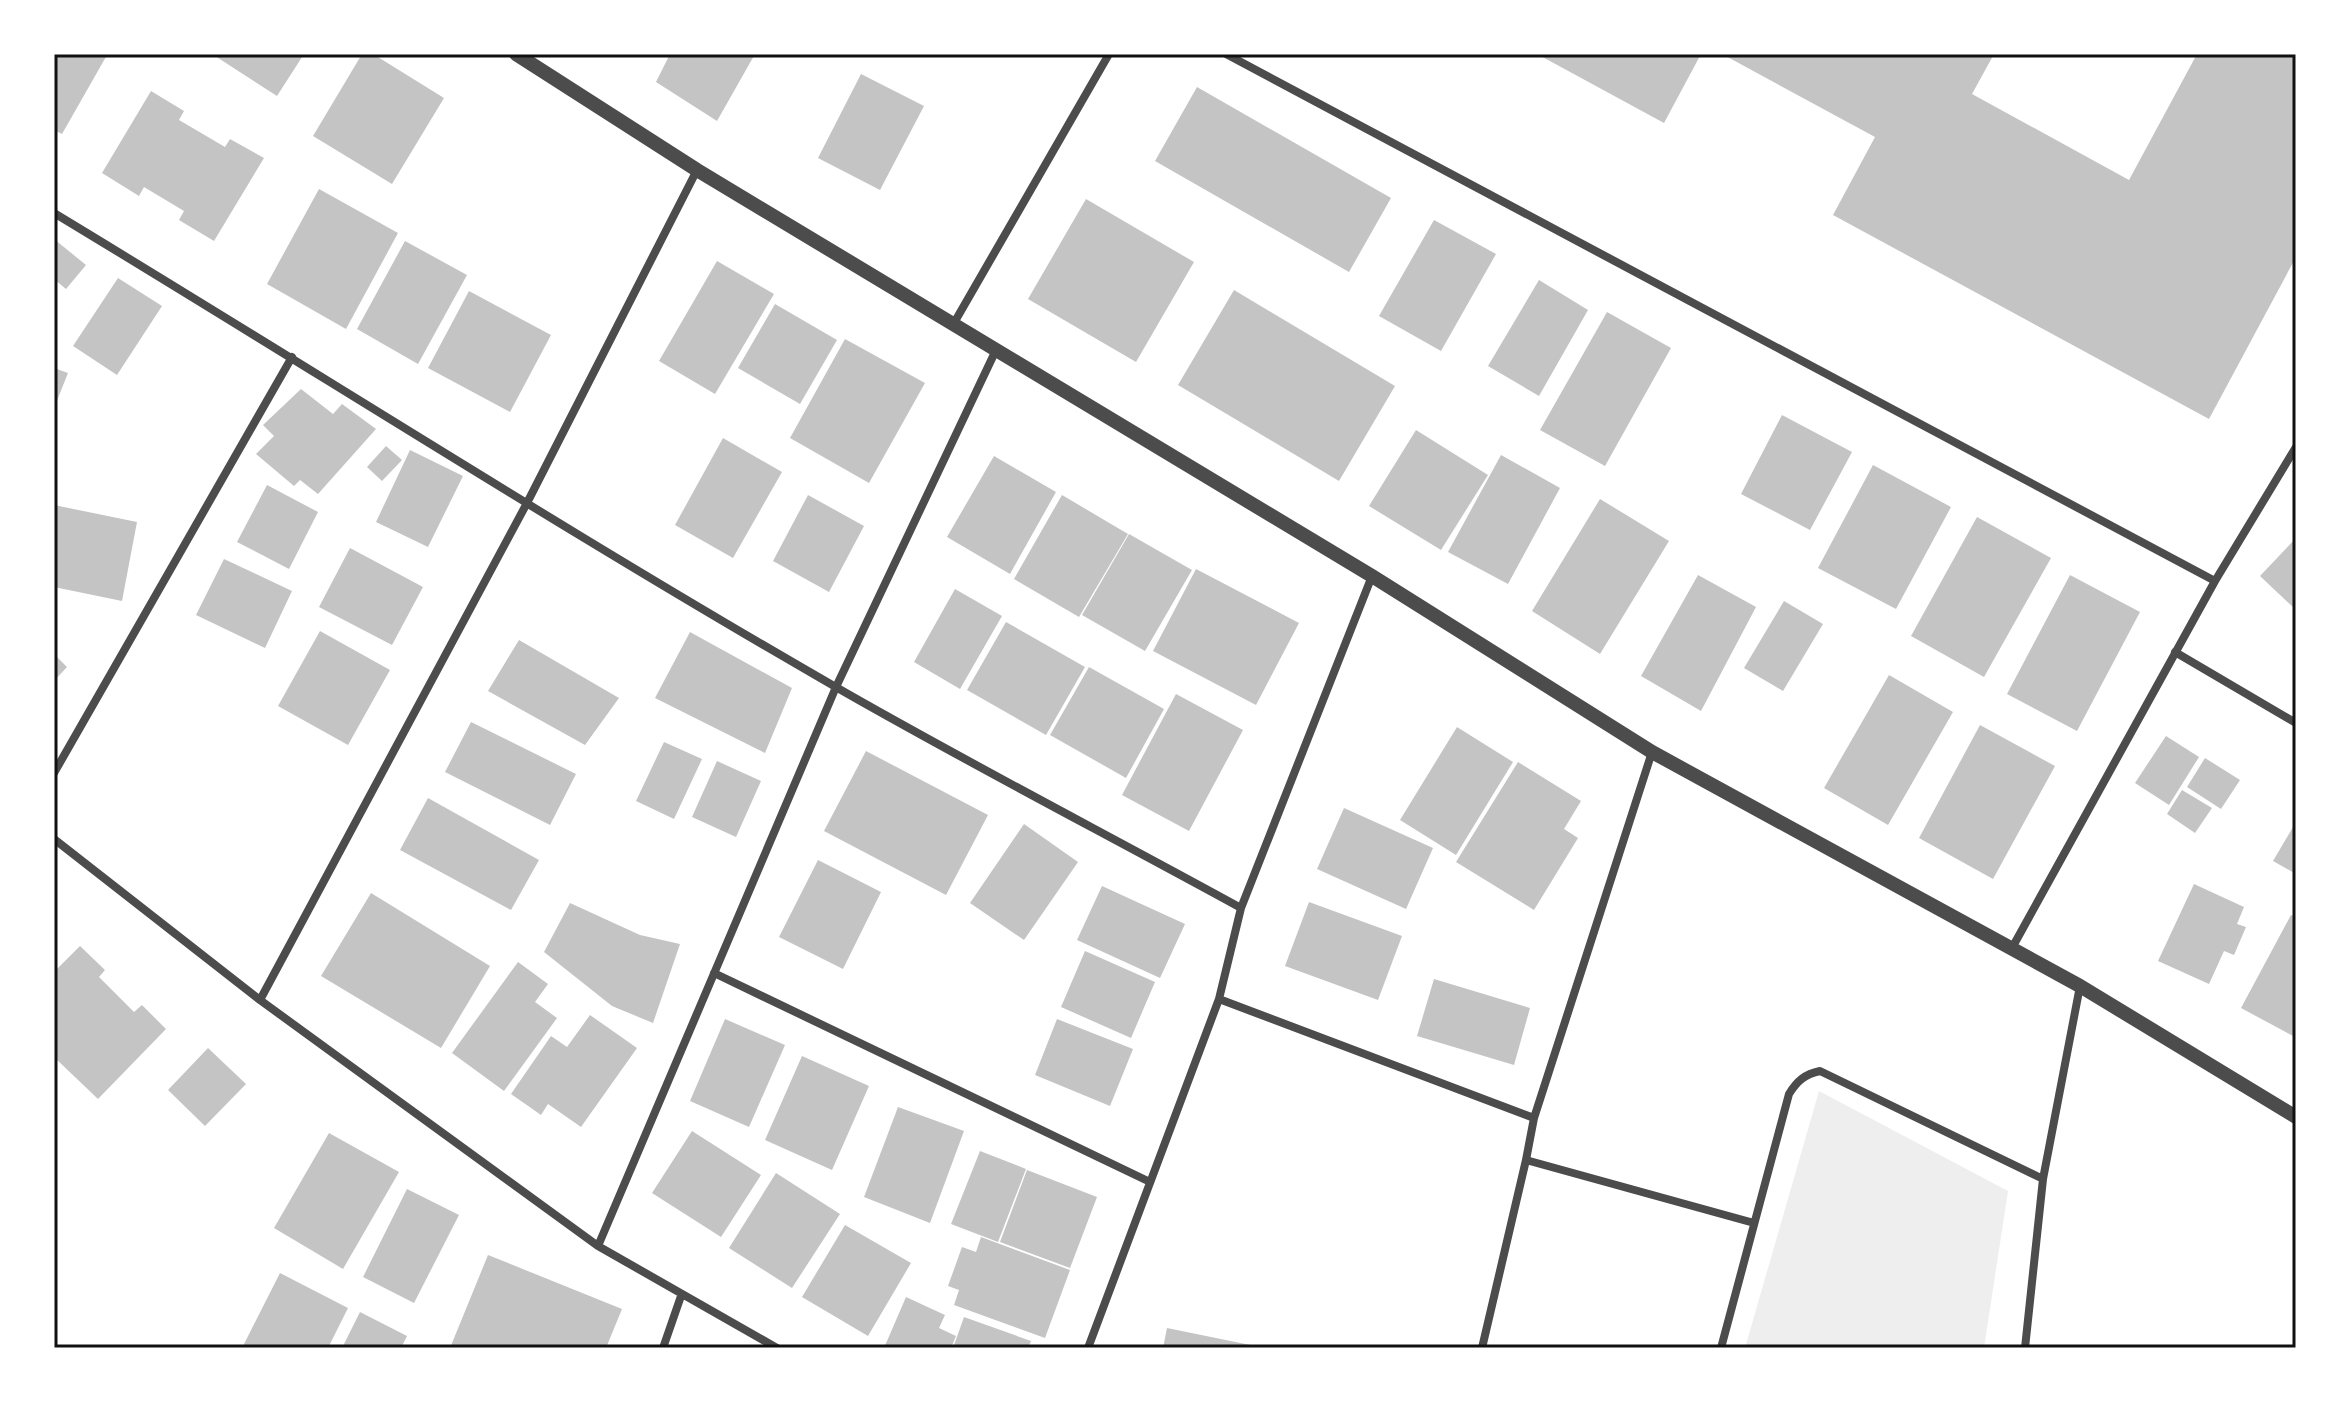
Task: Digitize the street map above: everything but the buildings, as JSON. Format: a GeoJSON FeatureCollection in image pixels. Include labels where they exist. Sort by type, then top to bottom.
{"type":"FeatureCollection","features":[{"type":"Feature","properties":{"kind":"street"},"geometry":{"type":"LineString","coordinates":[[516,54],[697,170],[1372,576],[1652,752],[2080,986],[2296,1117]]}},
{"type":"Feature","properties":{"kind":"street"},"geometry":{"type":"LineString","coordinates":[[954,323],[1109,54]]}},
{"type":"Feature","properties":{"kind":"street"},"geometry":{"type":"LineString","coordinates":[[1226,54],[2215,581]]}},
{"type":"Feature","properties":{"kind":"street"},"geometry":{"type":"LineString","coordinates":[[260,1000],[527,503],[697,170]]}},
{"type":"Feature","properties":{"kind":"street"},"geometry":{"type":"LineString","coordinates":[[54,213],[527,503],[836,687],[1241,908]]}},
{"type":"Feature","properties":{"kind":"street"},"geometry":{"type":"LineString","coordinates":[[598,1246],[836,687],[997,349]]}},
{"type":"Feature","properties":{"kind":"street"},"geometry":{"type":"LineString","coordinates":[[54,773],[292,357]]}},
{"type":"Feature","properties":{"kind":"street"},"geometry":{"type":"LineString","coordinates":[[2012,948],[2215,581],[2296,447]]}},
{"type":"Feature","properties":{"kind":"street"},"geometry":{"type":"LineString","coordinates":[[1088,1348],[1219,999],[1241,908],[1372,576]]}},
{"type":"Feature","properties":{"kind":"street"},"geometry":{"type":"LineString","coordinates":[[2175,652],[2296,723]]}},
{"type":"Feature","properties":{"kind":"street"},"geometry":{"type":"LineString","coordinates":[[1482,1348],[1534,1118],[1652,752]]}},
{"type":"Feature","properties":{"kind":"street"},"geometry":{"type":"LineString","coordinates":[[54,839],[260,1000],[598,1246],[777,1348]]}},
{"type":"Feature","properties":{"kind":"street"},"geometry":{"type":"LineString","coordinates":[[714,973],[1150,1182]]}},
{"type":"Feature","properties":{"kind":"street"},"geometry":{"type":"LineString","coordinates":[[2025,1348],[2043,1179],[2080,986]]}},
{"type":"Feature","properties":{"kind":"street"},"geometry":{"type":"LineString","coordinates":[[1219,999],[1534,1118]]}},
{"type":"Feature","properties":{"kind":"street"},"geometry":{"type":"LineString","coordinates":[[1721,1348],[1789,1094],[1802,1078],[1820,1071],[2043,1179]]}},
{"type":"Feature","properties":{"kind":"street"},"geometry":{"type":"LineString","coordinates":[[1526,1160],[1754,1223]]}},
{"type":"Feature","properties":{"kind":"street"},"geometry":{"type":"LineString","coordinates":[[663,1348],[681,1296]]}},
{"type":"Feature","properties":{"kind":"shaded area"},"geometry":{"type":"Polygon","coordinates":[[[1819,1091],[2008,1191],[1984,1348],[1745,1348],[1819,1091]]]}}]}
